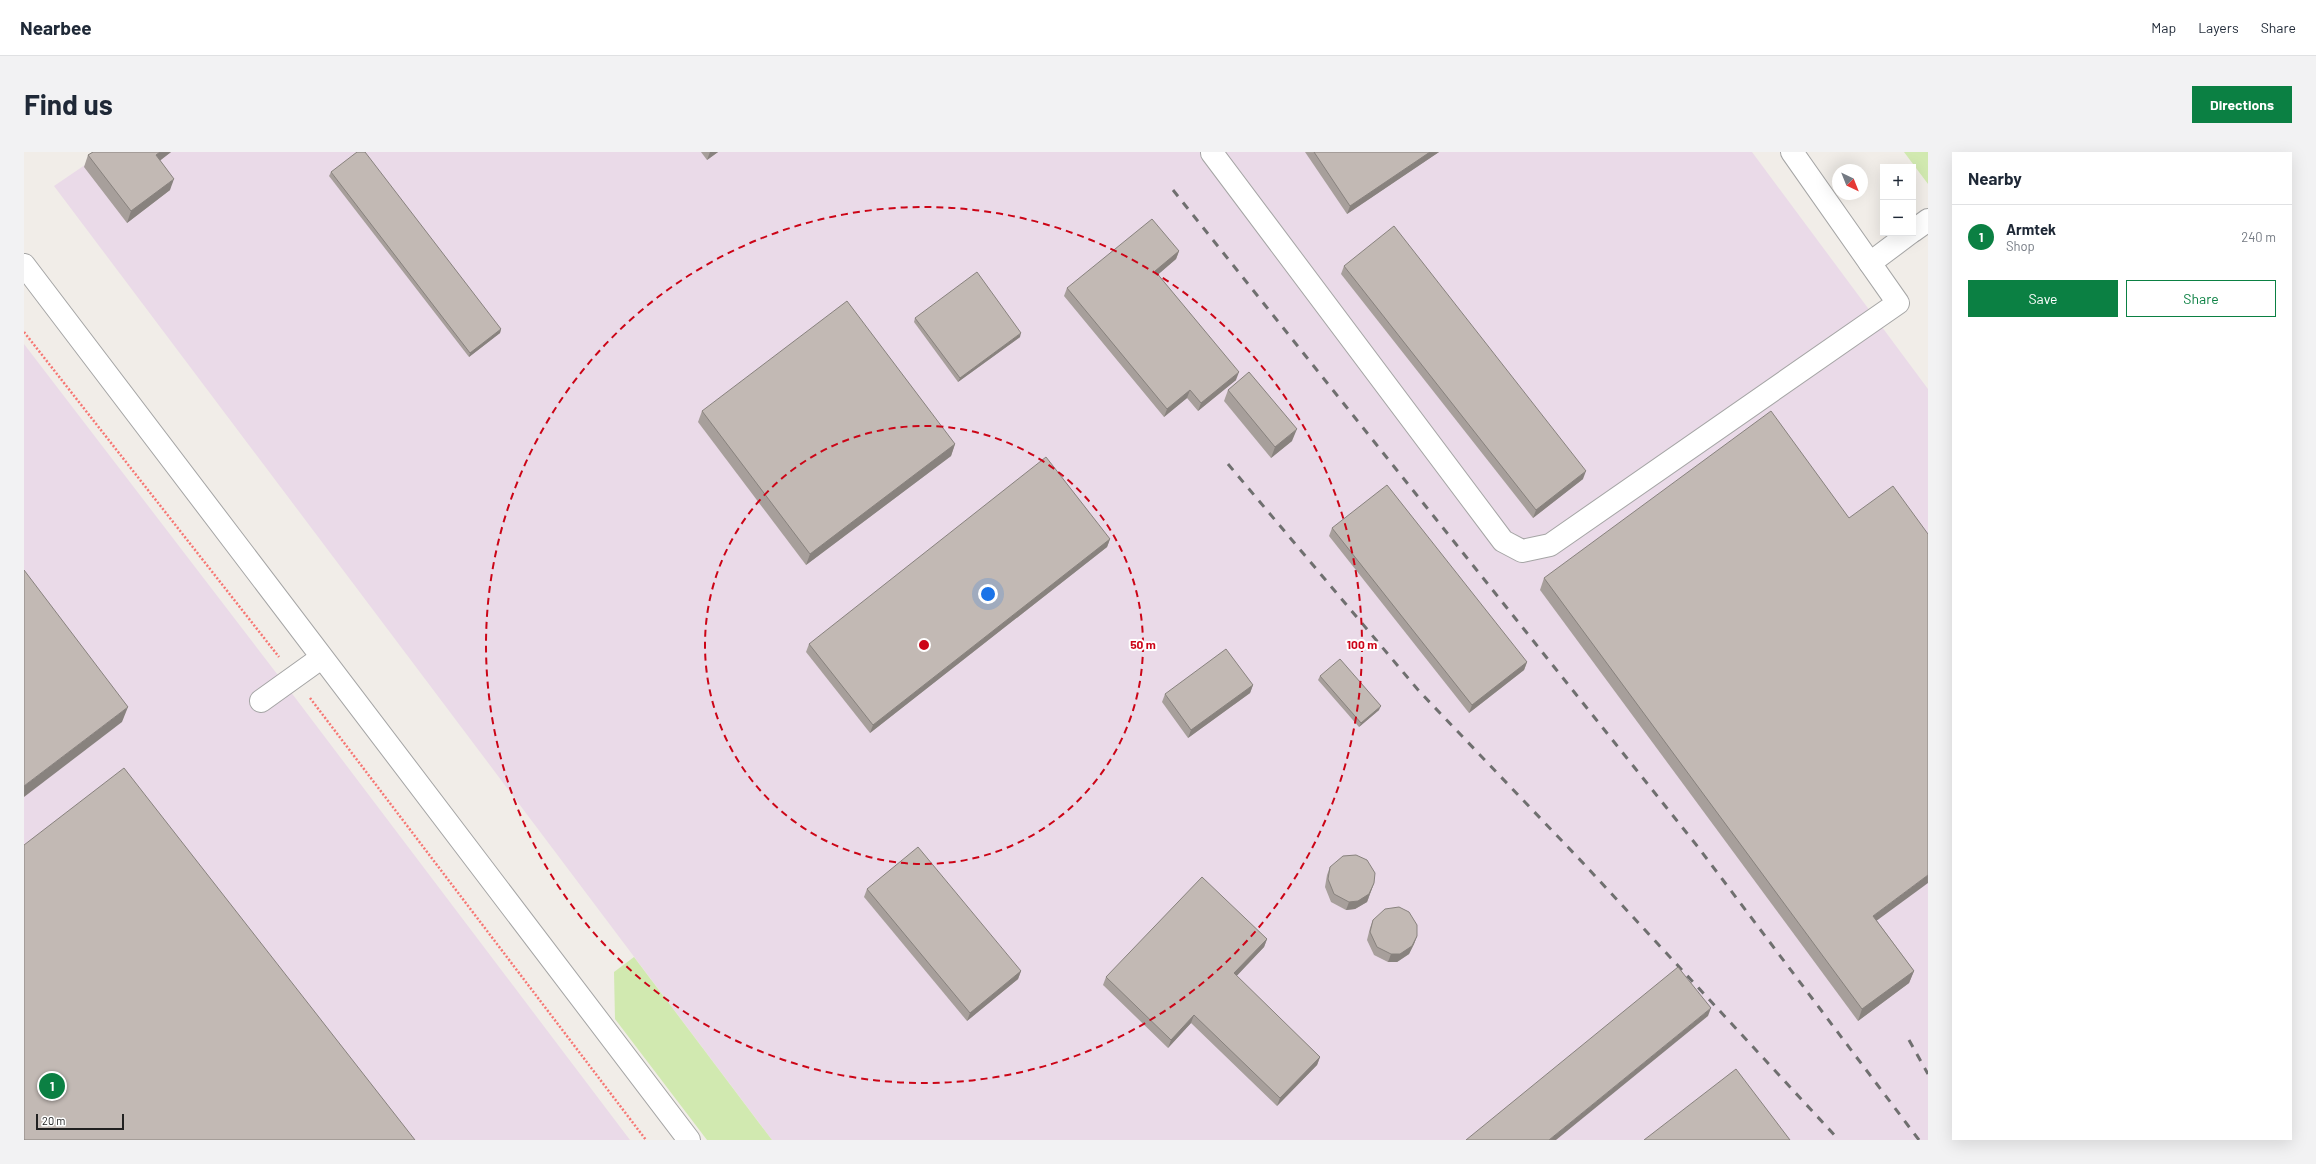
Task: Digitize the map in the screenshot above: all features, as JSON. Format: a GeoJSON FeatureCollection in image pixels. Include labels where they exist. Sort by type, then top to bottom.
{"type":"FeatureCollection","features":[{"type":"Feature","properties":{"kind":"street"},"geometry":{"type":"LineString","coordinates":[[1212,153],[1503,541],[1522,551],[1550,545],[1898,302],[1792,152]]}},
{"type":"Feature","properties":{"kind":"street"},"geometry":{"type":"LineString","coordinates":[[1916,229],[1928,220]]}},
{"type":"Feature","properties":{"kind":"street"},"geometry":{"type":"LineString","coordinates":[[1870,263],[1906,236]]}},
{"type":"Feature","properties":{"kind":"street"},"geometry":{"type":"LineString","coordinates":[[24,265],[321,658],[689,1140]]}},
{"type":"Feature","properties":{"kind":"street"},"geometry":{"type":"LineString","coordinates":[[261,701],[321,658]]}},
{"type":"Feature","properties":{"kind":"path"},"geometry":{"type":"LineString","coordinates":[[24,332],[294,676],[646,1140]]}},
{"type":"Feature","properties":{"kind":"shaded area"},"geometry":{"type":"Polygon","coordinates":[[[104,152],[1752,152],[1928,389],[1928,1140],[772,1140],[54,186],[104,152]]]}},
{"type":"Feature","properties":{"kind":"shaded area"},"geometry":{"type":"Polygon","coordinates":[[[24,344],[284,683],[630,1140],[24,1140],[24,344]]]}},
{"type":"Feature","properties":{"kind":"green space"},"geometry":{"type":"Polygon","coordinates":[[[1904,152],[1928,152],[1928,184],[1916,168],[1916,164],[1913,164],[1904,152]]]}},
{"type":"Feature","properties":{"kind":"green space"},"geometry":{"type":"Polygon","coordinates":[[[634,957],[772,1140],[707,1140],[615,1019],[614,972],[634,957]]]}},
{"type":"Feature","properties":{"kind":"building"},"geometry":{"type":"Polygon","coordinates":[[[93,152],[160,152],[156,155],[174,179],[131,211],[88,155],[93,152]]]}},
{"type":"Feature","properties":{"kind":"building"},"geometry":{"type":"Polygon","coordinates":[[[357,152],[365,152],[501,329],[470,353],[331,172],[357,152]]]}},
{"type":"Feature","properties":{"kind":"building"},"geometry":{"type":"Polygon","coordinates":[[[1314,152],[1430,152],[1350,206],[1314,152]]]}},
{"type":"Feature","properties":{"kind":"building"},"geometry":{"type":"Polygon","coordinates":[[[1152,219],[1179,251],[1155,271],[1239,372],[1201,403],[1190,390],[1167,409],[1067,288],[1152,219]]]}},
{"type":"Feature","properties":{"kind":"building"},"geometry":{"type":"Polygon","coordinates":[[[1394,226],[1586,471],[1536,510],[1344,266],[1394,226]]]}},
{"type":"Feature","properties":{"kind":"building"},"geometry":{"type":"Polygon","coordinates":[[[977,272],[1021,333],[960,378],[915,318],[977,272]]]}},
{"type":"Feature","properties":{"kind":"building"},"geometry":{"type":"Polygon","coordinates":[[[847,301],[955,444],[810,554],[702,411],[847,301]]]}},
{"type":"Feature","properties":{"kind":"building"},"geometry":{"type":"Polygon","coordinates":[[[1249,372],[1297,429],[1275,447],[1228,390],[1249,372]]]}},
{"type":"Feature","properties":{"kind":"building"},"geometry":{"type":"Polygon","coordinates":[[[1771,411],[1849,518],[1893,486],[1928,534],[1928,875],[1873,916],[1914,971],[1862,1009],[1544,578],[1771,411]]]}},
{"type":"Feature","properties":{"kind":"building"},"geometry":{"type":"Polygon","coordinates":[[[1046,457],[1110,539],[873,725],[809,644],[1046,457]]]}},
{"type":"Feature","properties":{"kind":"building"},"geometry":{"type":"Polygon","coordinates":[[[1387,485],[1527,662],[1472,705],[1332,528],[1387,485]]]}},
{"type":"Feature","properties":{"kind":"building"},"geometry":{"type":"Polygon","coordinates":[[[24,570],[128,707],[24,786],[24,570]]]}},
{"type":"Feature","properties":{"kind":"building"},"geometry":{"type":"Polygon","coordinates":[[[1226,649],[1253,685],[1191,730],[1165,694],[1226,649]]]}},
{"type":"Feature","properties":{"kind":"building"},"geometry":{"type":"Polygon","coordinates":[[[1340,659],[1381,706],[1361,723],[1320,676],[1340,659]]]}},
{"type":"Feature","properties":{"kind":"building"},"geometry":{"type":"Polygon","coordinates":[[[124,768],[415,1140],[24,1140],[24,845],[124,768]]]}},
{"type":"Feature","properties":{"kind":"building"},"geometry":{"type":"Polygon","coordinates":[[[918,847],[1021,971],[970,1013],[867,889],[918,847]]]}},
{"type":"Feature","properties":{"kind":"building"},"geometry":{"type":"Polygon","coordinates":[[[1356,855],[1367,860],[1375,873],[1374,883],[1369,894],[1358,901],[1349,902],[1334,894],[1328,879],[1330,867],[1343,856],[1356,855]]]}},
{"type":"Feature","properties":{"kind":"building"},"geometry":{"type":"Polygon","coordinates":[[[1202,877],[1267,939],[1234,973],[1320,1057],[1280,1098],[1194,1015],[1171,1040],[1106,977],[1202,877]]]}},
{"type":"Feature","properties":{"kind":"building"},"geometry":{"type":"Polygon","coordinates":[[[1399,907],[1409,912],[1417,925],[1417,936],[1412,946],[1400,954],[1391,954],[1377,947],[1370,932],[1373,920],[1385,909],[1399,907]]]}},
{"type":"Feature","properties":{"kind":"building"},"geometry":{"type":"Polygon","coordinates":[[[1678,967],[1711,1008],[1549,1140],[1466,1140],[1678,967]]]}},
{"type":"Feature","properties":{"kind":"building"},"geometry":{"type":"Polygon","coordinates":[[[1736,1069],[1790,1140],[1644,1140],[1736,1069]]]}},
{"type":"Feature","properties":{"kind":"railway"},"geometry":{"type":"LineString","coordinates":[[1173,190],[1698,847],[1919,1140]]}},
{"type":"Feature","properties":{"kind":"railway"},"geometry":{"type":"LineString","coordinates":[[1228,464],[1419,691],[1584,864],[1839,1140]]}},
{"type":"Feature","properties":{"kind":"railway"},"geometry":{"type":"LineString","coordinates":[[1909,1040],[1928,1074]]}},
{"type":"Feature","properties":{"kind":"place","name":"Armtek"},"geometry":{"type":"Point","coordinates":[52,1086]}}]}
